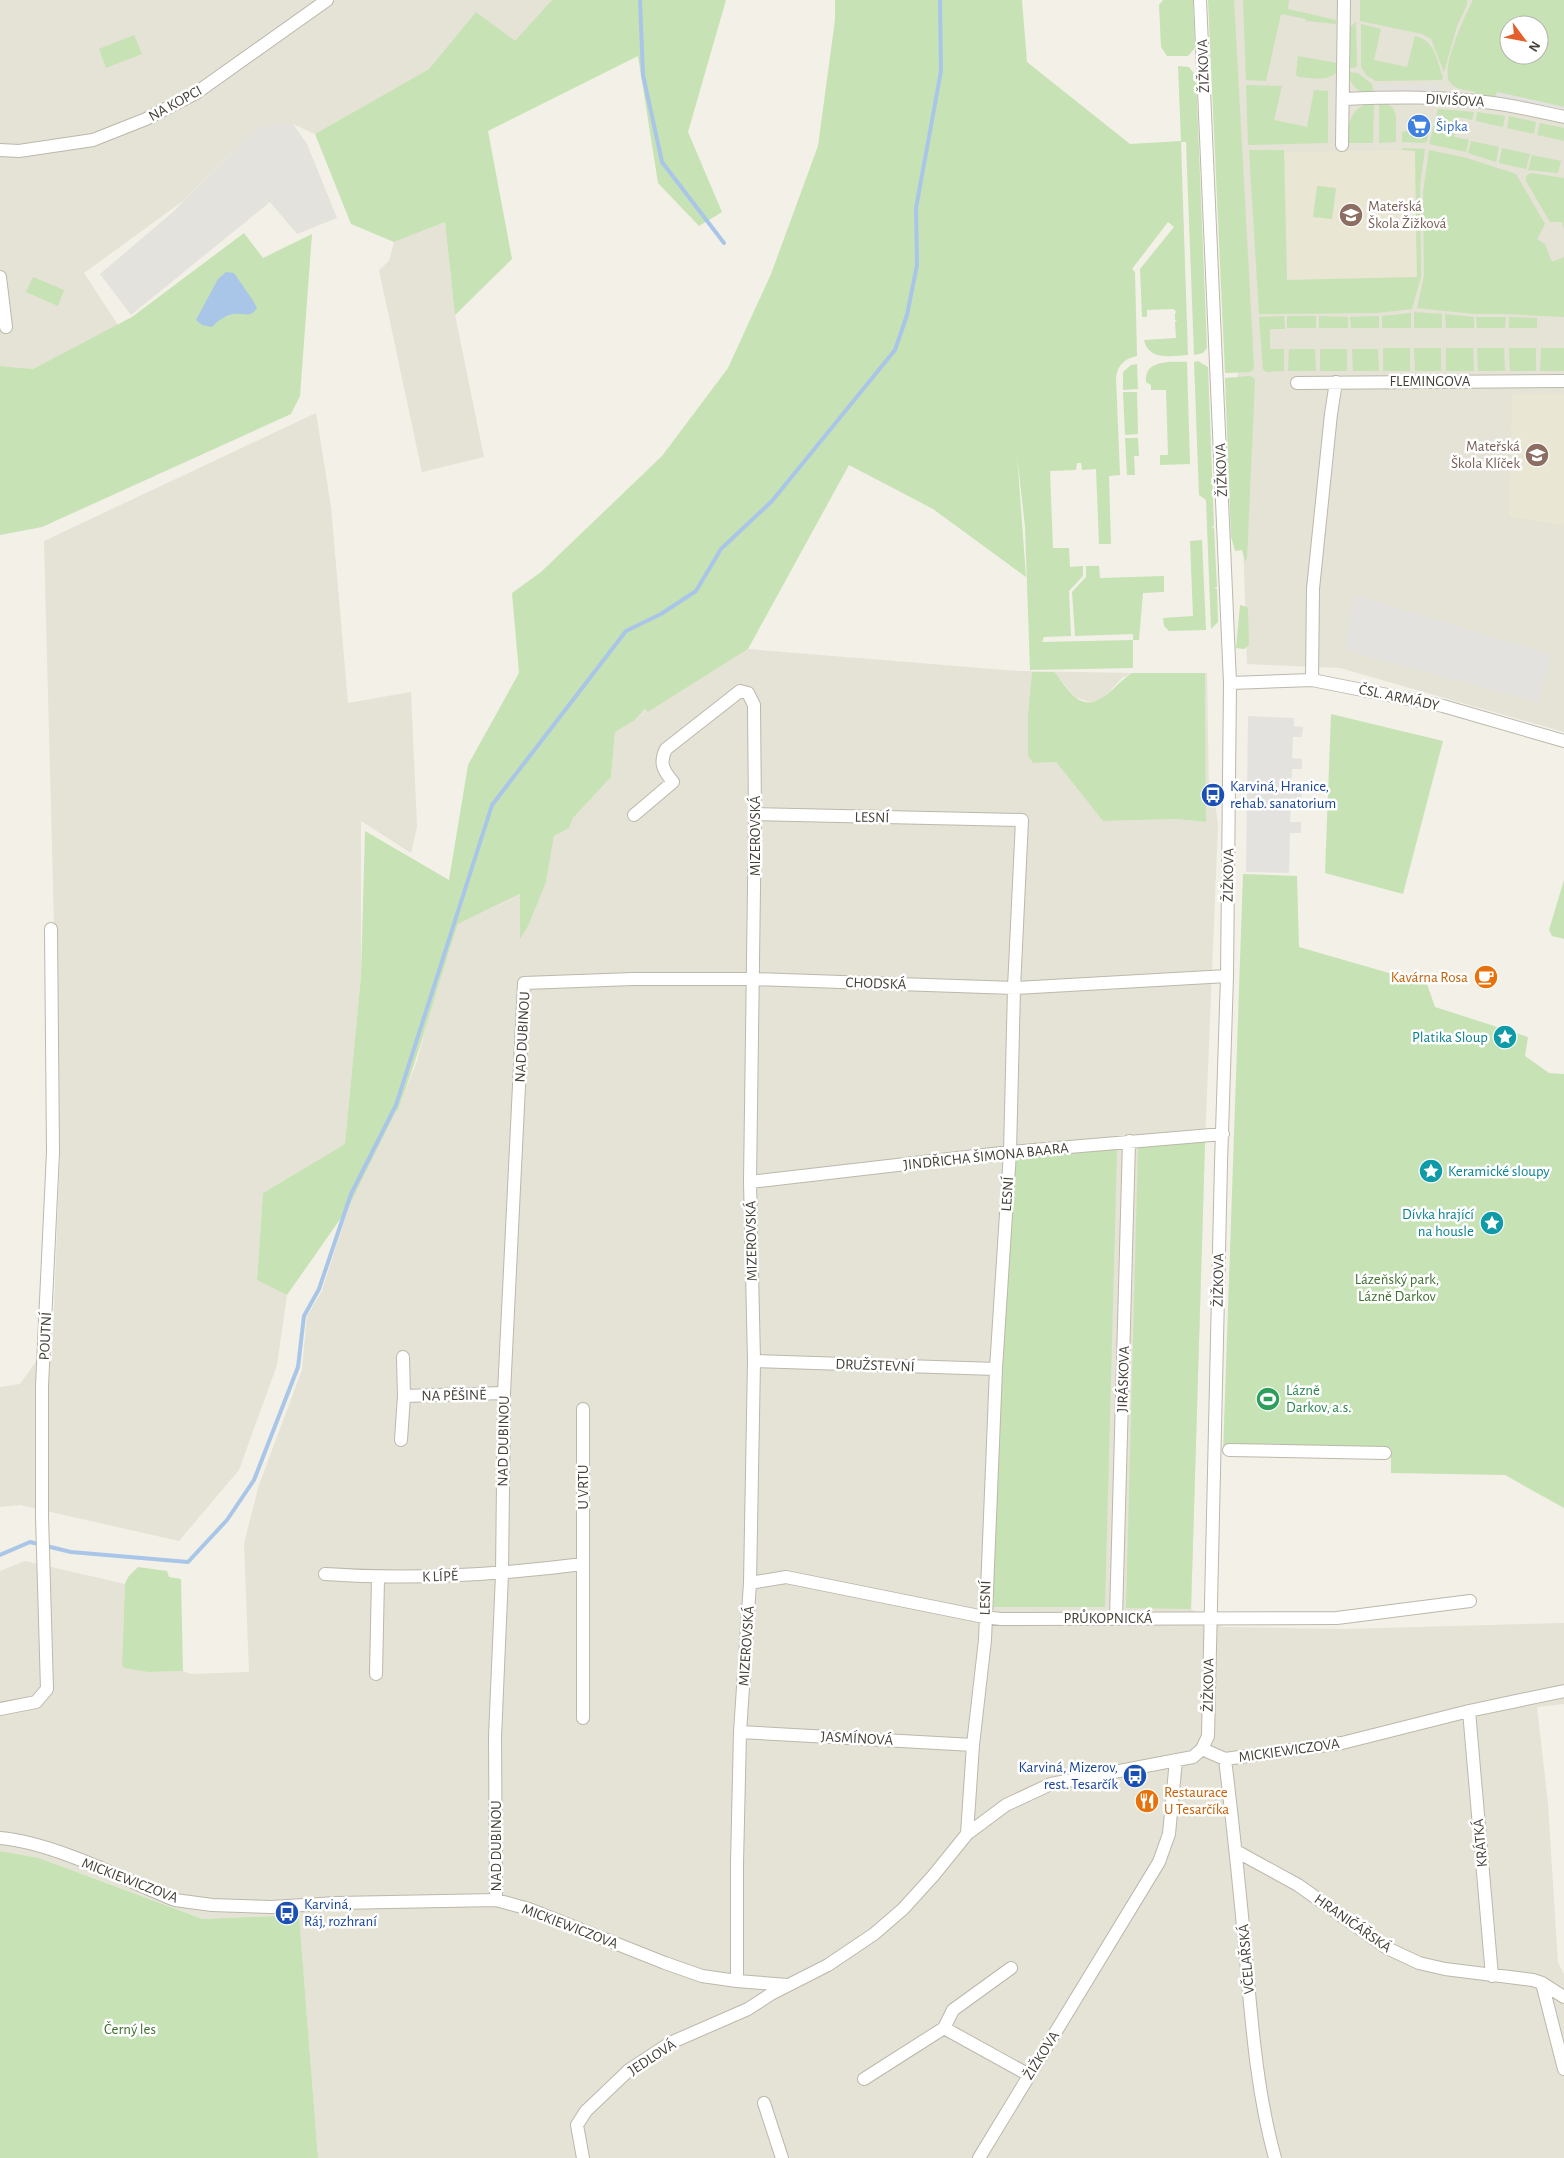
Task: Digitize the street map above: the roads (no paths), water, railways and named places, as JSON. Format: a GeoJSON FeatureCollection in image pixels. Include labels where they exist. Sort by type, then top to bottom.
{"type":"FeatureCollection","features":[{"type":"Feature","properties":{"kind":"street","name":"NA KOPCI"},"geometry":{"type":"LineString","coordinates":[[0,150],[19,151],[92,140],[146,119],[196,93],[327,0]]}},
{"type":"Feature","properties":{"kind":"street","name":"ŽIŽKOVA"},"geometry":{"type":"LineString","coordinates":[[1200,0],[1230,683],[1227,976],[1209,1618],[1208,1736],[1202,1749]]}},
{"type":"Feature","properties":{"kind":"street"},"geometry":{"type":"LineString","coordinates":[[1342,145],[1344,0]]}},
{"type":"Feature","properties":{"kind":"street","name":"DIVIŠOVA"},"geometry":{"type":"LineString","coordinates":[[1344,99],[1409,98],[1476,101],[1513,106],[1564,118]]}},
{"type":"Feature","properties":{"kind":"street"},"geometry":{"type":"LineString","coordinates":[[0,277],[6,327]]}},
{"type":"Feature","properties":{"kind":"street","name":"FLEMINGOVA"},"geometry":{"type":"LineString","coordinates":[[1297,383],[1564,381]]}},
{"type":"Feature","properties":{"kind":"street"},"geometry":{"type":"LineString","coordinates":[[1312,680],[1313,589],[1336,382]]}},
{"type":"Feature","properties":{"kind":"street","name":"ČSL. ARMÁDY"},"geometry":{"type":"LineString","coordinates":[[1230,683],[1312,680],[1444,706],[1564,741]]}},
{"type":"Feature","properties":{"kind":"street","name":"MIZEROVSKÁ"},"geometry":{"type":"LineString","coordinates":[[634,815],[673,782],[663,770],[661,759],[666,749],[740,691],[748,693],[754,705],[755,814],[750,1182],[754,1362],[750,1583],[740,1732],[737,1864],[738,1981]]}},
{"type":"Feature","properties":{"kind":"street","name":"LESNÍ"},"geometry":{"type":"LineString","coordinates":[[755,814],[1022,820],[1014,988],[1010,1152],[996,1369],[984,1617],[985,1640],[973,1744],[966,1834]]}},
{"type":"Feature","properties":{"kind":"street","name":"POUTNÍ"},"geometry":{"type":"LineString","coordinates":[[0,1708],[36,1702],[47,1689],[42,1516],[42,1386],[53,1152],[50,929]]}},
{"type":"Feature","properties":{"kind":"street","name":"CHODSKÁ"},"geometry":{"type":"LineString","coordinates":[[524,983],[633,979],[753,979],[1014,988],[1227,976]]}},
{"type":"Feature","properties":{"kind":"street","name":"NAD DUBINOU"},"geometry":{"type":"LineString","coordinates":[[496,1900],[496,1737],[502,1574],[504,1394],[524,983]]}},
{"type":"Feature","properties":{"kind":"street","name":"JINDŘICHA ŠIMONA BAARA"},"geometry":{"type":"LineString","coordinates":[[750,1182],[1010,1152],[1223,1134]]}},
{"type":"Feature","properties":{"kind":"street","name":"JIRÁSKOVA"},"geometry":{"type":"LineString","coordinates":[[1116,1617],[1130,1141]]}},
{"type":"Feature","properties":{"kind":"street","name":"NA PĚŠINĚ"},"geometry":{"type":"LineString","coordinates":[[401,1440],[404,1396],[403,1357]]}},
{"type":"Feature","properties":{"kind":"street","name":"DRUŽSTEVNÍ"},"geometry":{"type":"LineString","coordinates":[[754,1362],[996,1369]]}},
{"type":"Feature","properties":{"kind":"street","name":"NA PĚŠINĚ"},"geometry":{"type":"LineString","coordinates":[[404,1396],[504,1394]]}},
{"type":"Feature","properties":{"kind":"street","name":"U VRTU"},"geometry":{"type":"LineString","coordinates":[[583,1409],[583,1718]]}},
{"type":"Feature","properties":{"kind":"street"},"geometry":{"type":"LineString","coordinates":[[1229,1450],[1385,1453]]}},
{"type":"Feature","properties":{"kind":"street"},"geometry":{"type":"LineString","coordinates":[[502,1574],[583,1564]]}},
{"type":"Feature","properties":{"kind":"street","name":"K LÍPĚ"},"geometry":{"type":"LineString","coordinates":[[325,1574],[378,1578],[502,1574]]}},
{"type":"Feature","properties":{"kind":"street","name":"PRŮKOPNICKÁ"},"geometry":{"type":"LineString","coordinates":[[750,1583],[786,1577],[1001,1619],[1116,1617],[1337,1618],[1470,1601]]}},
{"type":"Feature","properties":{"kind":"street"},"geometry":{"type":"LineString","coordinates":[[376,1674],[378,1578]]}},
{"type":"Feature","properties":{"kind":"street","name":"MICKIEWICZOVA"},"geometry":{"type":"LineString","coordinates":[[1202,1749],[1225,1758],[1342,1743],[1469,1710],[1564,1691]]}},
{"type":"Feature","properties":{"kind":"street","name":"KRÁTKÁ"},"geometry":{"type":"LineString","coordinates":[[1469,1710],[1492,1976]]}},
{"type":"Feature","properties":{"kind":"street","name":"JASMÍNOVÁ"},"geometry":{"type":"LineString","coordinates":[[740,1732],[973,1744]]}},
{"type":"Feature","properties":{"kind":"street"},"geometry":{"type":"LineString","coordinates":[[788,1985],[828,1965],[874,1934],[909,1902],[966,1834],[1006,1805],[1051,1784],[1193,1757],[1202,1749]]}},
{"type":"Feature","properties":{"kind":"street","name":"VČELAŘSKÁ"},"geometry":{"type":"LineString","coordinates":[[1225,1758],[1236,1851],[1253,2037],[1267,2130],[1275,2158]]}},
{"type":"Feature","properties":{"kind":"street","name":"ŽIŽKOVA"},"geometry":{"type":"LineString","coordinates":[[979,2158],[1159,1862],[1169,1834],[1176,1760]]}},
{"type":"Feature","properties":{"kind":"street","name":"MICKIEWICZOVA"},"geometry":{"type":"LineString","coordinates":[[0,1838],[20,1840],[62,1854],[175,1900],[190,1903],[271,1907],[337,1903],[496,1900],[529,1908],[665,1964],[702,1976],[788,1985]]}},
{"type":"Feature","properties":{"kind":"street","name":"HRANIČÁŘSKÁ"},"geometry":{"type":"LineString","coordinates":[[1236,1851],[1298,1885],[1387,1948],[1419,1964],[1492,1976],[1533,1980],[1564,1997]]}},
{"type":"Feature","properties":{"kind":"street"},"geometry":{"type":"LineString","coordinates":[[864,2078],[944,2028],[953,2010],[1011,1968]]}},
{"type":"Feature","properties":{"kind":"street"},"geometry":{"type":"LineString","coordinates":[[1542,1984],[1564,2069]]}},
{"type":"Feature","properties":{"kind":"street","name":"JEDLOVÁ"},"geometry":{"type":"LineString","coordinates":[[583,2158],[577,2125],[586,2111],[629,2070],[670,2043],[748,2009],[788,1985]]}},
{"type":"Feature","properties":{"kind":"street"},"geometry":{"type":"LineString","coordinates":[[944,2028],[1029,2075]]}},
{"type":"Feature","properties":{"kind":"street"},"geometry":{"type":"LineString","coordinates":[[764,2103],[782,2158]]}},
{"type":"Feature","properties":{"kind":"water"},"geometry":{"type":"Polygon","coordinates":[[[226,272],[234,273],[257,308],[249,314],[228,316],[212,327],[202,325],[196,320],[218,279],[226,272]]]}},
{"type":"Feature","properties":{"kind":"waterway"},"geometry":{"type":"LineString","coordinates":[[640,0],[643,75],[662,162],[724,243]]}},
{"type":"Feature","properties":{"kind":"waterway"},"geometry":{"type":"LineString","coordinates":[[0,1555],[30,1542],[71,1552],[188,1562],[227,1520],[254,1480],[298,1367],[304,1316],[319,1289],[351,1194],[396,1105],[492,805],[626,631],[661,614],[696,591],[721,549],[772,501],[895,350],[907,315],[917,265],[916,208],[941,71],[940,0]]}},
{"type":"Feature","properties":{"kind":"place","name":"Šipka"},"geometry":{"type":"Point","coordinates":[1419,126]}},
{"type":"Feature","properties":{"kind":"place","name":"Mateřská Škola Žižková"},"geometry":{"type":"Point","coordinates":[1351,215]}},
{"type":"Feature","properties":{"kind":"place","name":"Mateřská Škola Klíček"},"geometry":{"type":"Point","coordinates":[1537,455]}},
{"type":"Feature","properties":{"kind":"place","name":"Karviná, Hranice, rehab. sanatorium"},"geometry":{"type":"Point","coordinates":[1213,795]}},
{"type":"Feature","properties":{"kind":"place","name":"Kavárna Rosa"},"geometry":{"type":"Point","coordinates":[1486,977]}},
{"type":"Feature","properties":{"kind":"place","name":"Platika Sloup"},"geometry":{"type":"Point","coordinates":[1505,1037]}},
{"type":"Feature","properties":{"kind":"place","name":"Keramické sloupy"},"geometry":{"type":"Point","coordinates":[1431,1171]}},
{"type":"Feature","properties":{"kind":"place","name":"Dívka hrající na housle"},"geometry":{"type":"Point","coordinates":[1492,1223]}},
{"type":"Feature","properties":{"kind":"place","name":"Lázně Darkov, a.s."},"geometry":{"type":"Point","coordinates":[1268,1399]}},
{"type":"Feature","properties":{"kind":"place","name":"Karviná, Mizerov, rest. Tesarčík"},"geometry":{"type":"Point","coordinates":[1135,1776]}},
{"type":"Feature","properties":{"kind":"place","name":"Restaurace U Tesarčíka"},"geometry":{"type":"Point","coordinates":[1147,1801]}},
{"type":"Feature","properties":{"kind":"place","name":"Karviná, Ráj, rozhraní"},"geometry":{"type":"Point","coordinates":[287,1913]}},
{"type":"Feature","properties":{"kind":"park label","name":"Lázeňský park, Lázně Darkov"},"geometry":{"type":"Point","coordinates":[1397,1288]}},
{"type":"Feature","properties":{"kind":"park label","name":"Černý les"},"geometry":{"type":"Point","coordinates":[130,2029]}}]}
